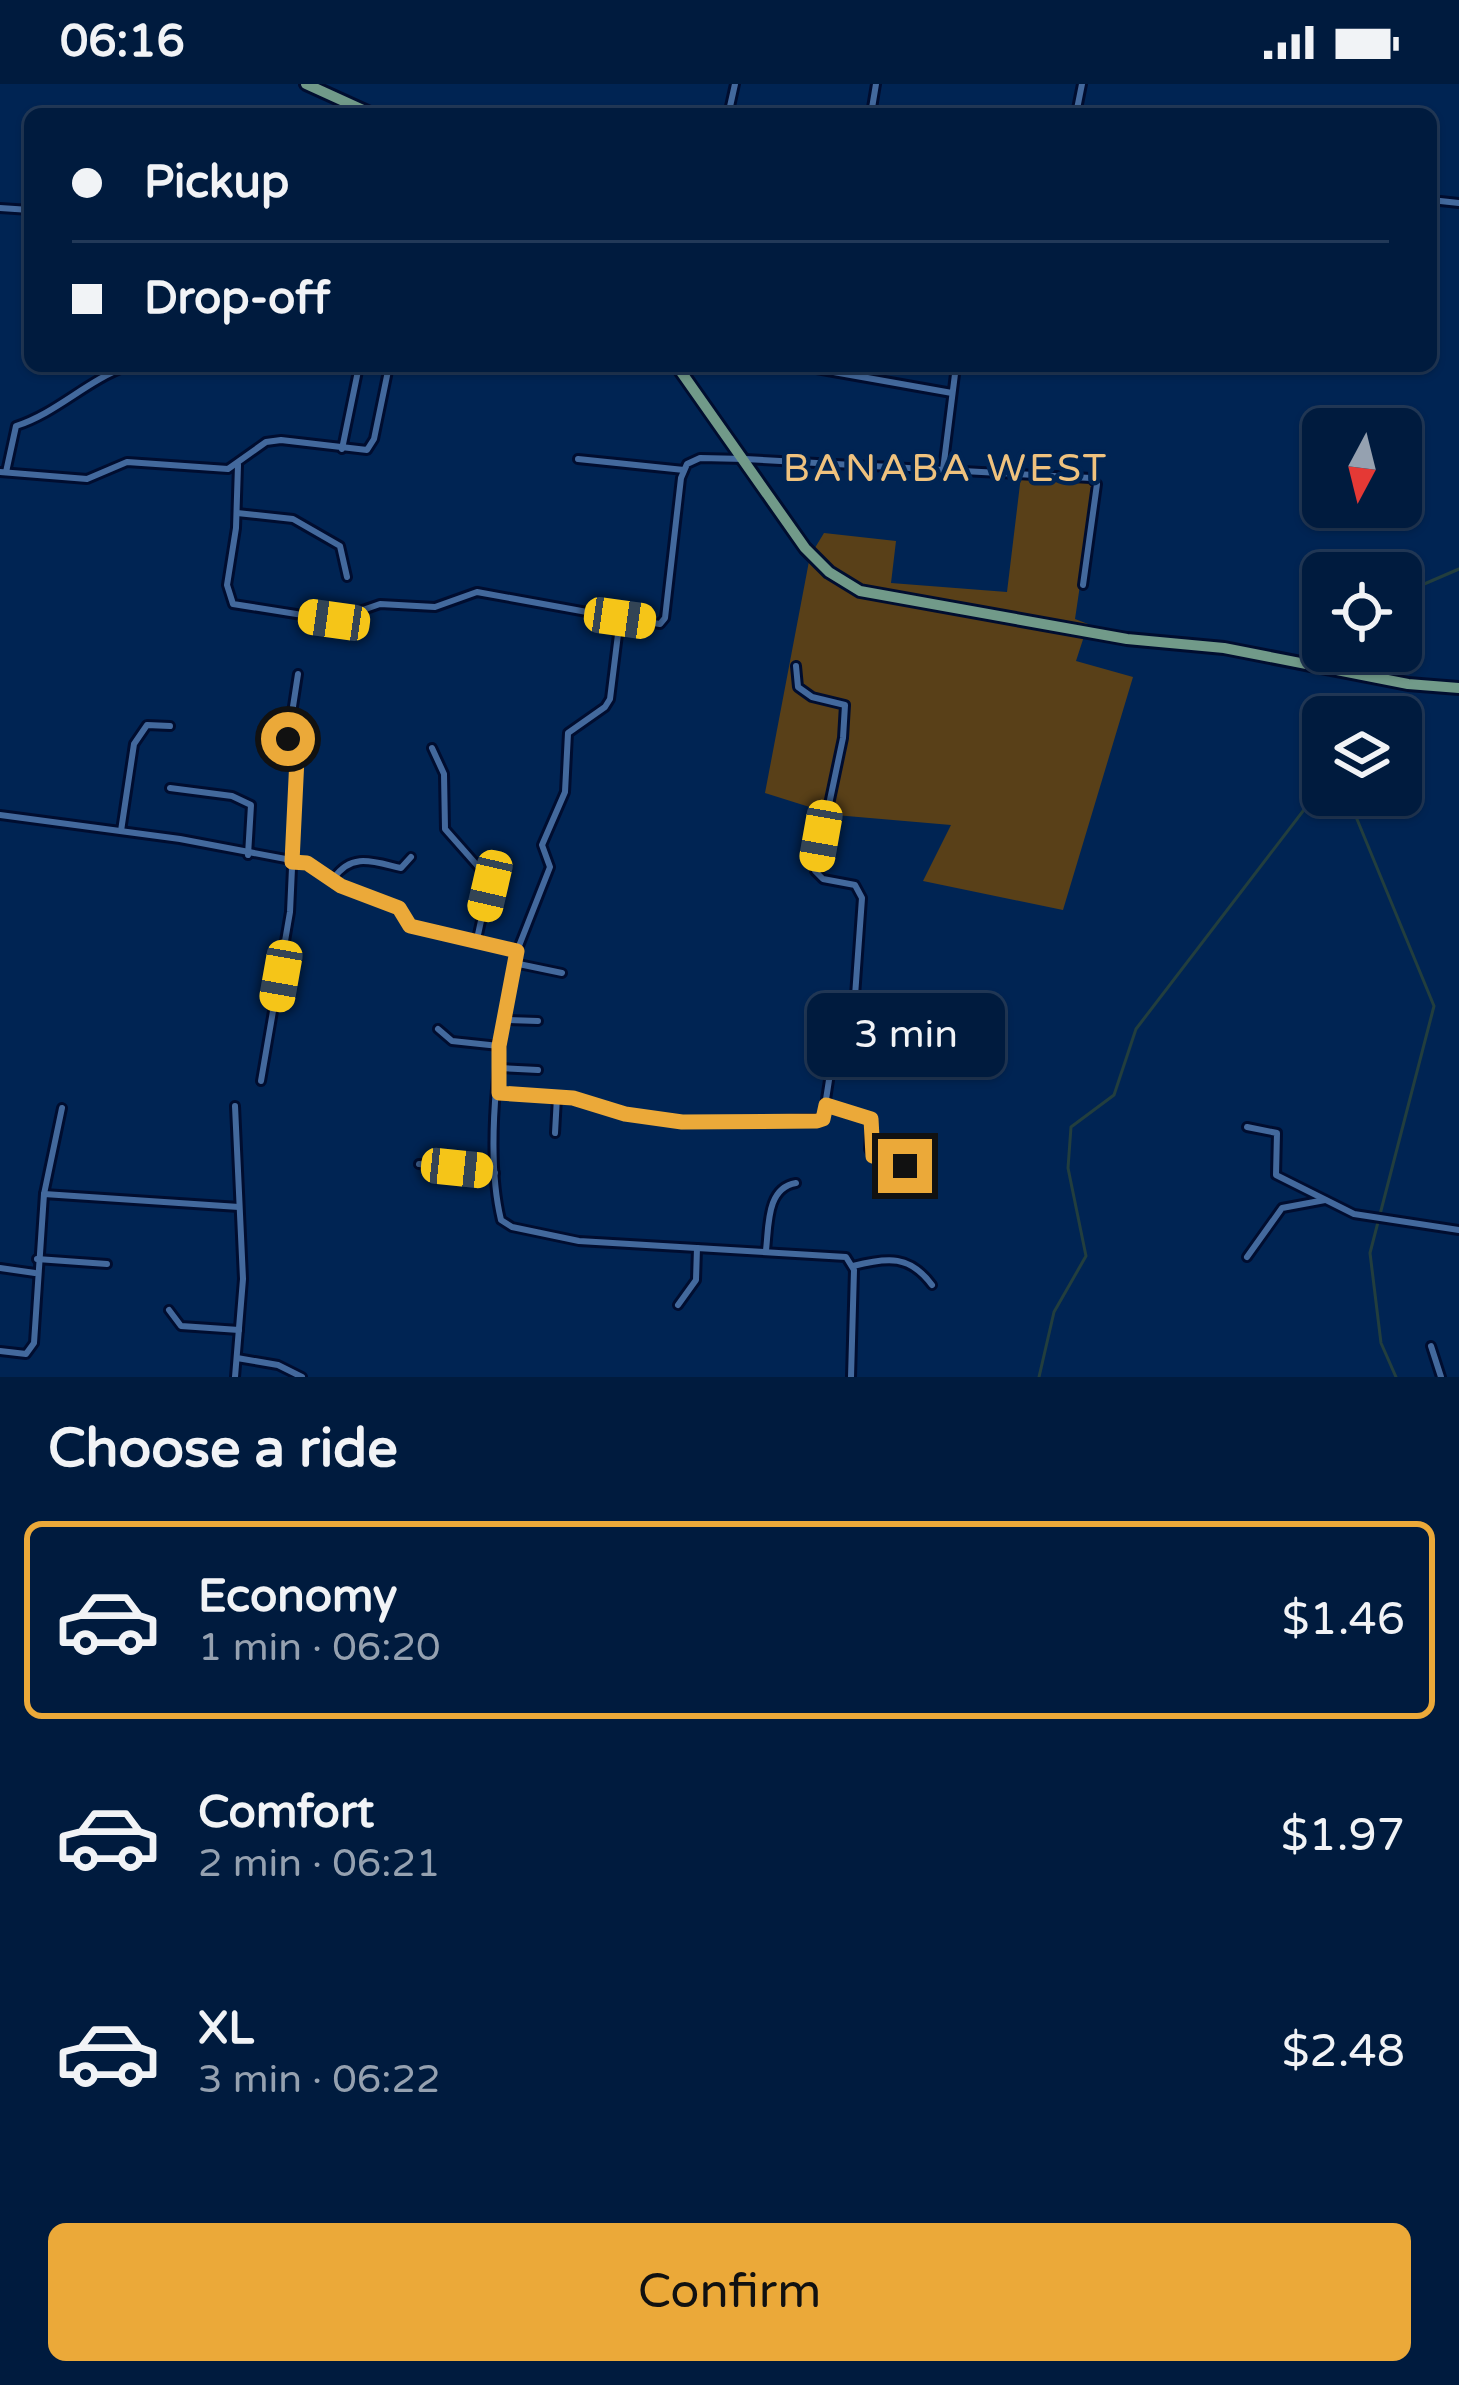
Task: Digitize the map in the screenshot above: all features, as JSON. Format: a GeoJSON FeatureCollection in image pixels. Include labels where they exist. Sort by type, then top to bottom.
{"type":"FeatureCollection","features":[{"type":"Feature","properties":{"kind":"main road"},"geometry":{"type":"LineString","coordinates":[[306,84],[359,108]]}},
{"type":"Feature","properties":{"kind":"main road"},"geometry":{"type":"LineString","coordinates":[[681,372],[813,557],[838,578],[874,596],[1127,639],[1239,651],[1408,684],[1459,688]]}},
{"type":"Feature","properties":{"kind":"street"},"geometry":{"type":"LineString","coordinates":[[116,372],[60,400],[41,418],[16,426],[3,472],[87,479],[127,462],[220,470],[238,465],[266,442],[367,450],[372,446],[388,372]]}},
{"type":"Feature","properties":{"kind":"street"},"geometry":{"type":"LineString","coordinates":[[342,449],[358,372]]}},
{"type":"Feature","properties":{"kind":"street"},"geometry":{"type":"LineString","coordinates":[[841,372],[952,392]]}},
{"type":"Feature","properties":{"kind":"street"},"geometry":{"type":"LineString","coordinates":[[876,380],[877,372]]}},
{"type":"Feature","properties":{"kind":"street"},"geometry":{"type":"LineString","coordinates":[[943,470],[955,372]]}},
{"type":"Feature","properties":{"kind":"street"},"geometry":{"type":"LineString","coordinates":[[578,459],[684,470],[700,458],[745,459],[1095,480],[1083,585]]}},
{"type":"Feature","properties":{"kind":"street"},"geometry":{"type":"LineString","coordinates":[[238,465],[227,597],[245,608],[334,620],[380,604],[435,607],[477,592],[660,624],[665,618],[684,470]]}},
{"type":"Feature","properties":{"kind":"street"},"geometry":{"type":"LineString","coordinates":[[237,513],[293,520],[340,546],[346,577]]}},
{"type":"Feature","properties":{"kind":"street"},"geometry":{"type":"LineString","coordinates":[[620,618],[610,699],[568,734],[565,792],[542,845],[550,866],[514,963],[499,1046],[495,1173],[499,1215],[512,1227],[579,1240],[841,1256],[853,1266]]}},
{"type":"Feature","properties":{"kind":"street"},"geometry":{"type":"LineString","coordinates":[[499,1093],[595,1102],[625,1114],[682,1122],[823,1119],[835,1041],[854,1010],[862,898],[855,885],[823,879],[815,871],[845,711],[842,703],[798,687],[796,667]]}},
{"type":"Feature","properties":{"kind":"street"},"geometry":{"type":"LineString","coordinates":[[261,1081],[287,935],[297,758],[288,739],[298,674]]}},
{"type":"Feature","properties":{"kind":"street"},"geometry":{"type":"LineString","coordinates":[[121,831],[134,744],[147,725],[170,726]]}},
{"type":"Feature","properties":{"kind":"street"},"geometry":{"type":"LineString","coordinates":[[432,748],[444,774],[445,830],[490,880],[477,939]]}},
{"type":"Feature","properties":{"kind":"street"},"geometry":{"type":"LineString","coordinates":[[170,788],[232,796],[251,805],[248,855]]}},
{"type":"Feature","properties":{"kind":"street"},"geometry":{"type":"LineString","coordinates":[[0,815],[180,838],[307,863],[355,893],[399,908],[410,926],[517,951]]}},
{"type":"Feature","properties":{"kind":"street"},"geometry":{"type":"LineString","coordinates":[[334,879],[344,863],[354,860],[401,868],[411,857]]}},
{"type":"Feature","properties":{"kind":"street"},"geometry":{"type":"LineString","coordinates":[[514,963],[562,973]]}},
{"type":"Feature","properties":{"kind":"street"},"geometry":{"type":"LineString","coordinates":[[505,1020],[538,1021]]}},
{"type":"Feature","properties":{"kind":"street"},"geometry":{"type":"LineString","coordinates":[[438,1029],[452,1041],[499,1046]]}},
{"type":"Feature","properties":{"kind":"street"},"geometry":{"type":"LineString","coordinates":[[499,1067],[538,1070]]}},
{"type":"Feature","properties":{"kind":"street"},"geometry":{"type":"LineString","coordinates":[[555,1132],[556,1097]]}},
{"type":"Feature","properties":{"kind":"street"},"geometry":{"type":"LineString","coordinates":[[826,1105],[871,1119],[873,1156],[905,1166]]}},
{"type":"Feature","properties":{"kind":"street"},"geometry":{"type":"LineString","coordinates":[[235,1106],[243,1268],[235,1377]]}},
{"type":"Feature","properties":{"kind":"street"},"geometry":{"type":"LineString","coordinates":[[0,1351],[31,1351],[44,1194],[62,1108]]}},
{"type":"Feature","properties":{"kind":"street"},"geometry":{"type":"LineString","coordinates":[[1246,1127],[1277,1132],[1276,1175],[1375,1220],[1459,1230]]}},
{"type":"Feature","properties":{"kind":"street"},"geometry":{"type":"LineString","coordinates":[[419,1164],[495,1173]]}},
{"type":"Feature","properties":{"kind":"street"},"geometry":{"type":"LineString","coordinates":[[766,1250],[775,1196],[781,1188],[796,1184]]}},
{"type":"Feature","properties":{"kind":"street"},"geometry":{"type":"LineString","coordinates":[[44,1194],[238,1207]]}},
{"type":"Feature","properties":{"kind":"street"},"geometry":{"type":"LineString","coordinates":[[1247,1257],[1282,1208],[1329,1199]]}},
{"type":"Feature","properties":{"kind":"street"},"geometry":{"type":"LineString","coordinates":[[678,1305],[696,1280],[697,1248]]}},
{"type":"Feature","properties":{"kind":"street"},"geometry":{"type":"LineString","coordinates":[[37,1259],[107,1264]]}},
{"type":"Feature","properties":{"kind":"street"},"geometry":{"type":"LineString","coordinates":[[853,1266],[881,1259],[904,1261],[920,1269],[932,1285]]}},
{"type":"Feature","properties":{"kind":"street"},"geometry":{"type":"LineString","coordinates":[[850,1377],[853,1266]]}},
{"type":"Feature","properties":{"kind":"street"},"geometry":{"type":"LineString","coordinates":[[0,1268],[35,1273]]}},
{"type":"Feature","properties":{"kind":"street"},"geometry":{"type":"LineString","coordinates":[[169,1310],[181,1326],[239,1330]]}},
{"type":"Feature","properties":{"kind":"street"},"geometry":{"type":"LineString","coordinates":[[1431,1346],[1441,1377]]}},
{"type":"Feature","properties":{"kind":"street"},"geometry":{"type":"LineString","coordinates":[[236,1358],[278,1365],[302,1377]]}},
{"type":"Feature","properties":{"kind":"shaded area"},"geometry":{"type":"Polygon","coordinates":[[[1021,476],[1095,484],[1075,619],[1088,624],[1076,661],[1133,677],[1063,910],[923,881],[951,825],[835,815],[765,793],[810,556],[824,533],[896,541],[891,583],[1007,592],[1021,476]]]}},
{"type":"Feature","properties":{"kind":"waterway"},"geometry":{"type":"LineString","coordinates":[[1422,585],[1459,569]]}},
{"type":"Feature","properties":{"kind":"waterway"},"geometry":{"type":"LineString","coordinates":[[1039,1377],[1054,1312],[1086,1256],[1068,1168],[1071,1127],[1114,1095],[1136,1029],[1302,812]]}},
{"type":"Feature","properties":{"kind":"waterway"},"geometry":{"type":"LineString","coordinates":[[1356,816],[1434,1006],[1370,1253],[1381,1343],[1396,1377]]}},
{"type":"Feature","properties":{"kind":"district","name":"BANABA WEST"},"geometry":{"type":"Point","coordinates":[946,468]}},
{"type":"Feature","properties":{"kind":"route"},"geometry":{"type":"LineString","coordinates":[[288,739],[297,758],[292,862],[307,863],[355,893],[399,908],[410,926],[517,951],[499,1046],[499,1093],[573,1098],[625,1114],[682,1122],[817,1121],[823,1119],[826,1105],[871,1119],[868,1138],[873,1156],[905,1166]]}}]}
